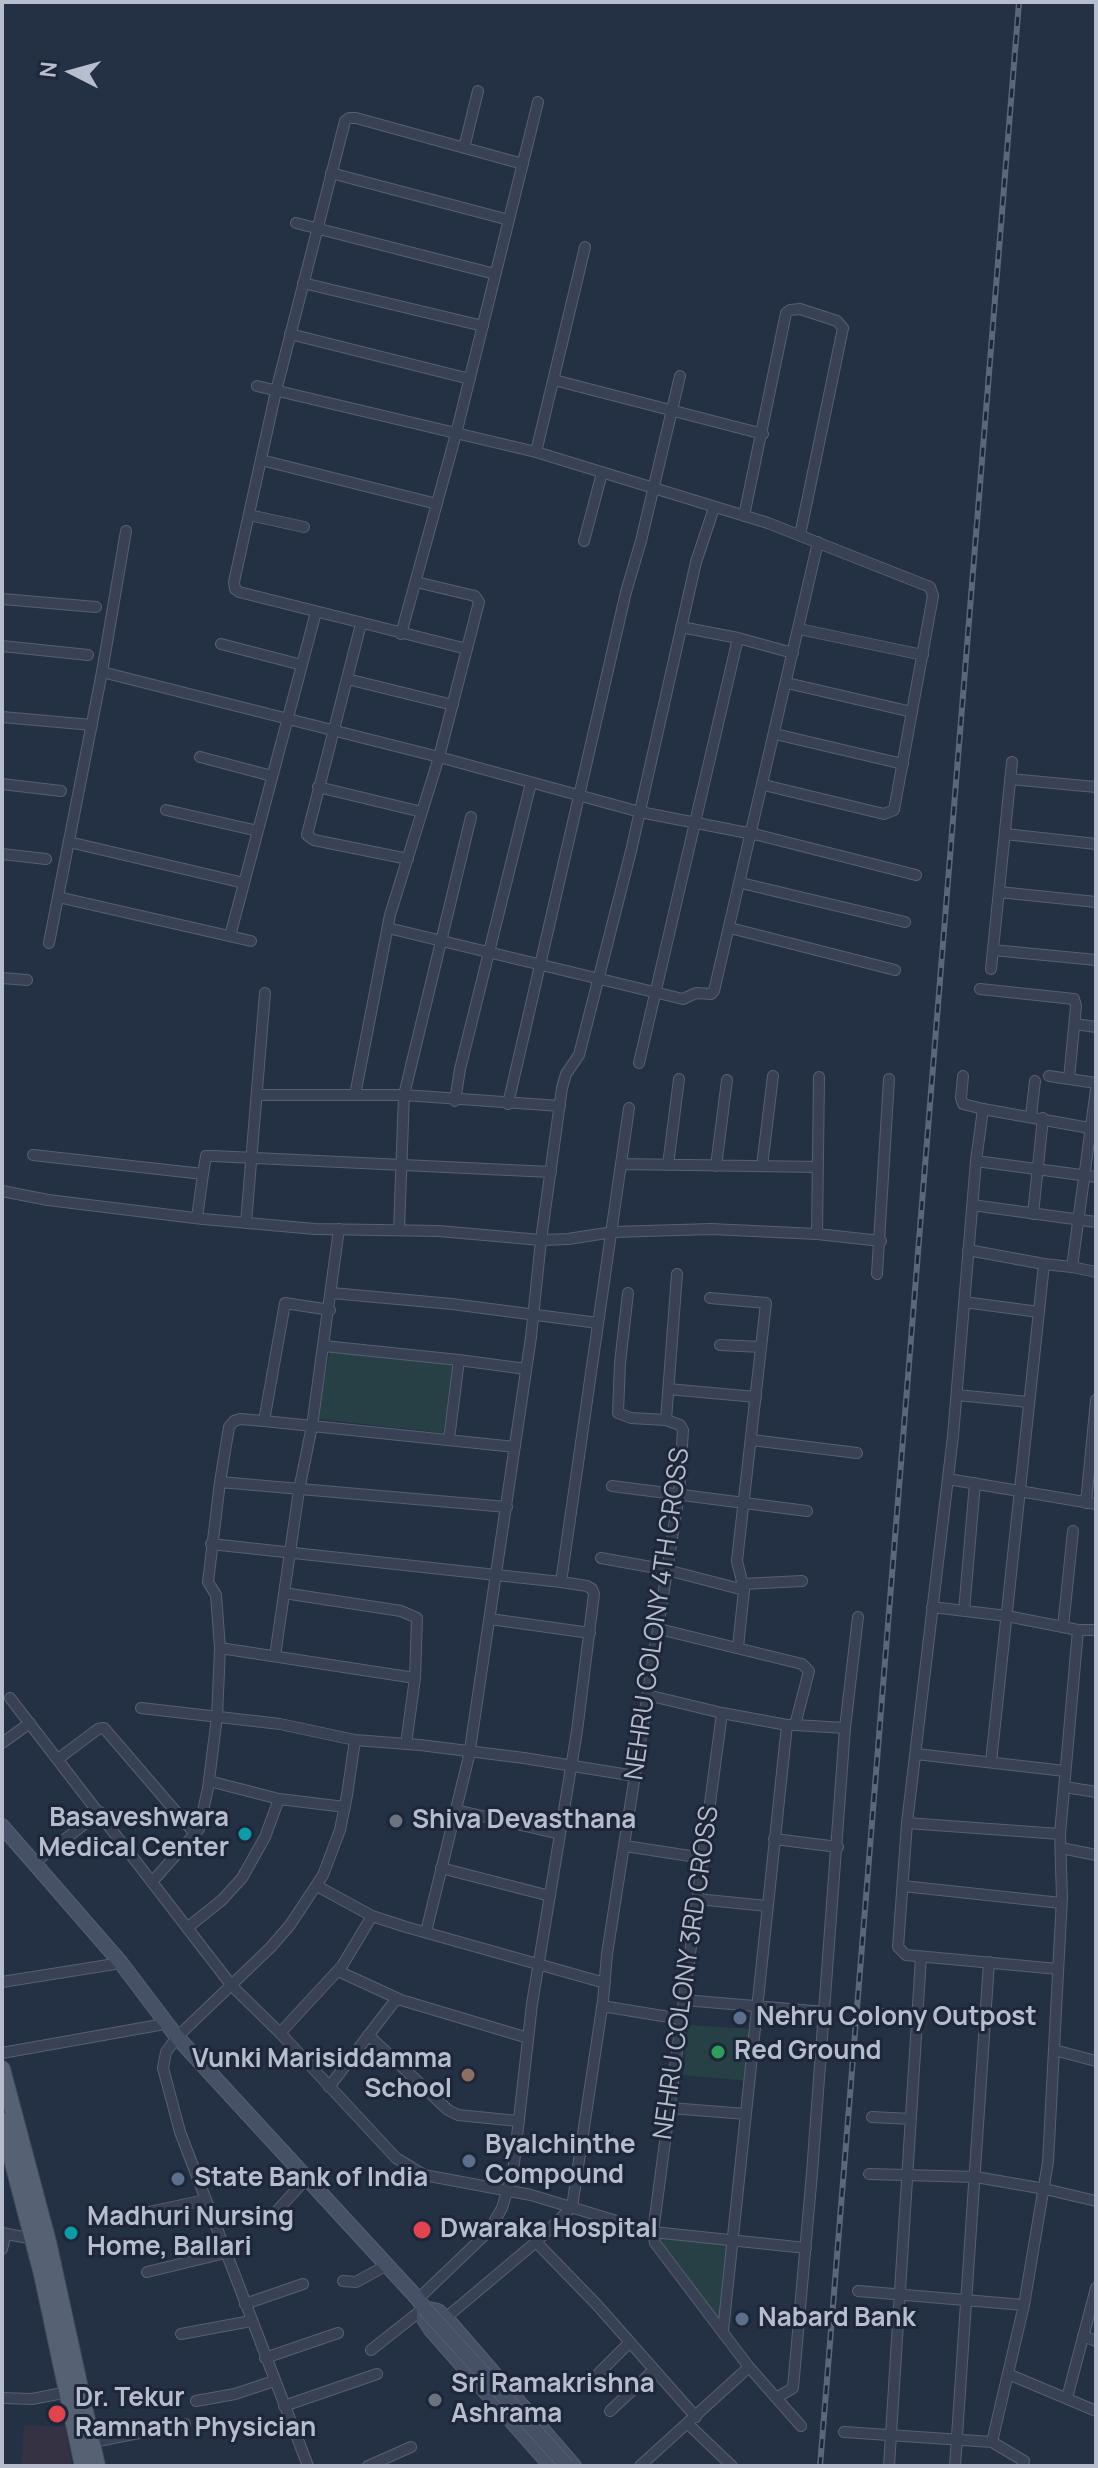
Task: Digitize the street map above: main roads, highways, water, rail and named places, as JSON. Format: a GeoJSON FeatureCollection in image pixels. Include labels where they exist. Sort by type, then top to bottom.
{"type":"FeatureCollection","features":[{"type":"Feature","properties":{"kind":"main road"},"geometry":{"type":"LineString","coordinates":[[2,1826],[121,1963],[177,2037],[308,2177],[567,2466]]}},
{"type":"Feature","properties":{"kind":"main road"},"geometry":{"type":"LineString","coordinates":[[2,2069],[7,2130],[83,2466]]}},
{"type":"Feature","properties":{"kind":"main road"},"geometry":{"type":"LineString","coordinates":[[7,2130],[48,2242],[97,2466]]}},
{"type":"Feature","properties":{"kind":"main road"},"geometry":{"type":"LineString","coordinates":[[421,2304],[446,2318],[574,2466]]}},
{"type":"Feature","properties":{"kind":"main road"},"geometry":{"type":"LineString","coordinates":[[421,2304],[424,2319],[431,2330],[551,2466]]}},
{"type":"Feature","properties":{"kind":"railway"},"geometry":{"type":"LineString","coordinates":[[820,2466],[1019,2]]}},
{"type":"Feature","properties":{"kind":"place","name":"Shiva Devasthana"},"geometry":{"type":"Point","coordinates":[396,1821]}},
{"type":"Feature","properties":{"kind":"place","name":"Basaveshwara Medical Center"},"geometry":{"type":"Point","coordinates":[245,1834]}},
{"type":"Feature","properties":{"kind":"place","name":"Nehru Colony Outpost"},"geometry":{"type":"Point","coordinates":[740,2018]}},
{"type":"Feature","properties":{"kind":"place","name":"Red Ground"},"geometry":{"type":"Point","coordinates":[718,2052]}},
{"type":"Feature","properties":{"kind":"place","name":"Vunki Marisiddamma School"},"geometry":{"type":"Point","coordinates":[468,2075]}},
{"type":"Feature","properties":{"kind":"place","name":"Byalchinthe Compound"},"geometry":{"type":"Point","coordinates":[469,2161]}},
{"type":"Feature","properties":{"kind":"place","name":"State Bank of India"},"geometry":{"type":"Point","coordinates":[178,2179]}},
{"type":"Feature","properties":{"kind":"place","name":"Dwaraka Hospital"},"geometry":{"type":"Point","coordinates":[422,2230]}},
{"type":"Feature","properties":{"kind":"place","name":"Madhuri Nursing Home, Ballari"},"geometry":{"type":"Point","coordinates":[71,2233]}},
{"type":"Feature","properties":{"kind":"place","name":"Nabard Bank"},"geometry":{"type":"Point","coordinates":[742,2319]}},
{"type":"Feature","properties":{"kind":"place","name":"Sri Ramakrishna Ashrama"},"geometry":{"type":"Point","coordinates":[435,2400]}},
{"type":"Feature","properties":{"kind":"place","name":"Dr. Tekur Ramnath Physician"},"geometry":{"type":"Point","coordinates":[57,2414]}}]}
